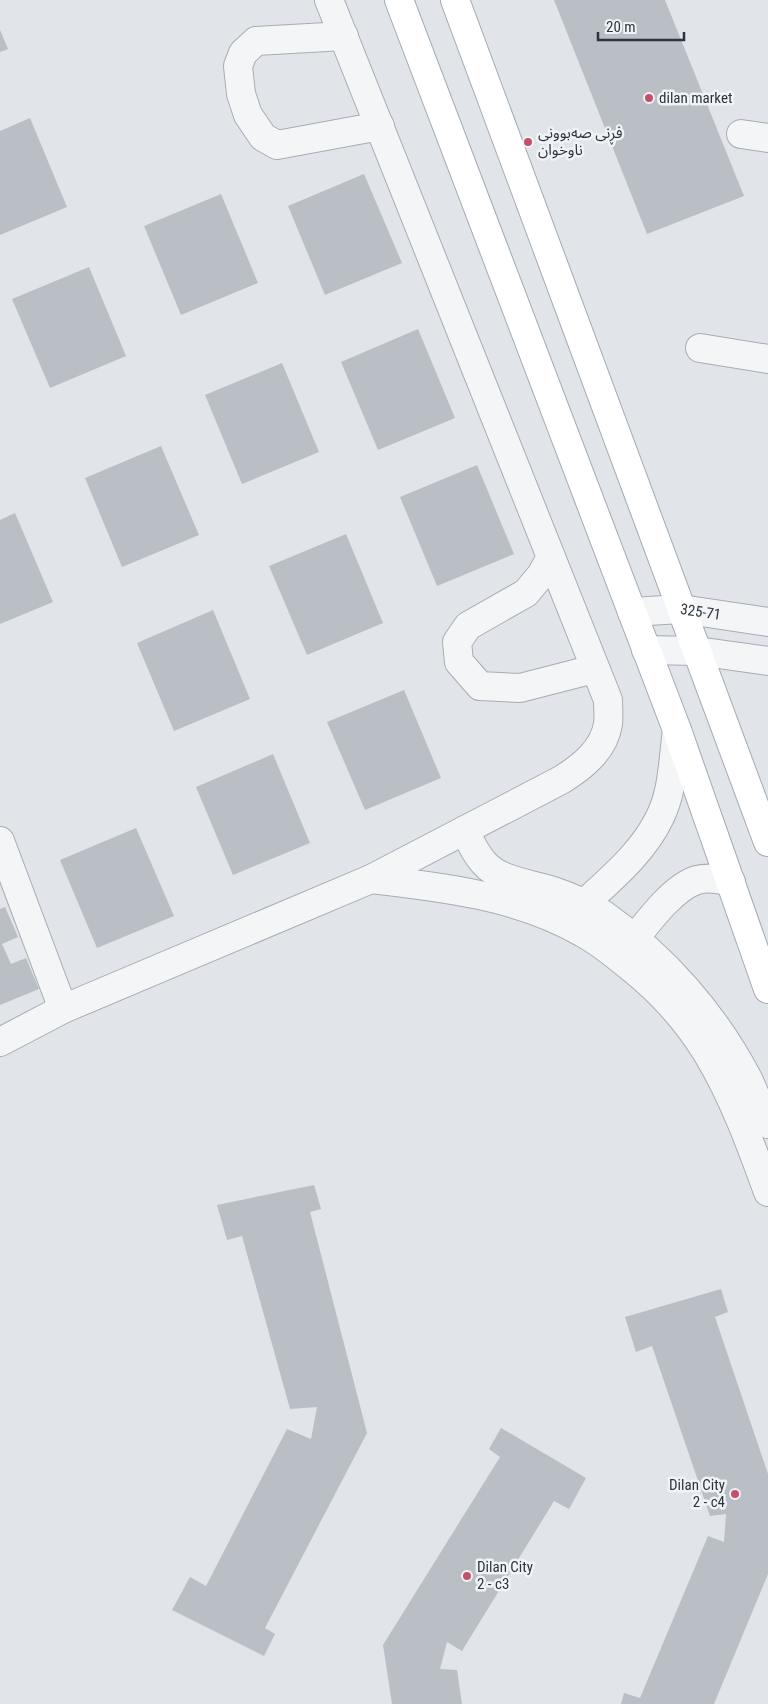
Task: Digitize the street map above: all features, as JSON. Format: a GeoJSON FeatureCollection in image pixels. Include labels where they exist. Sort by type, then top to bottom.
{"type":"FeatureCollection","features":[{"type":"Feature","properties":{"kind":"main road"},"geometry":{"type":"LineString","coordinates":[[399,0],[677,730],[768,989]]}},
{"type":"Feature","properties":{"kind":"main road"},"geometry":{"type":"LineString","coordinates":[[455,0],[768,842]]}},
{"type":"Feature","properties":{"kind":"street"},"geometry":{"type":"LineString","coordinates":[[0,1042],[62,1008],[371,879],[561,780],[582,767],[599,748],[608,725],[608,700],[594,669],[330,0]]}},
{"type":"Feature","properties":{"kind":"street"},"geometry":{"type":"LineString","coordinates":[[344,36],[256,41],[243,53],[238,66],[241,94],[248,115],[262,137],[277,144],[380,126]]}},
{"type":"Feature","properties":{"kind":"street"},"geometry":{"type":"LineString","coordinates":[[741,134],[768,138]]}},
{"type":"Feature","properties":{"kind":"street"},"geometry":{"type":"LineString","coordinates":[[700,348],[768,359]]}},
{"type":"Feature","properties":{"kind":"street"},"geometry":{"type":"LineString","coordinates":[[551,558],[541,575],[526,593],[468,626],[457,642],[459,662],[480,686],[520,688],[594,669]]}},
{"type":"Feature","properties":{"kind":"street","name":"325-71"},"geometry":{"type":"LineString","coordinates":[[632,612],[681,609],[768,622]]}},
{"type":"Feature","properties":{"kind":"street"},"geometry":{"type":"LineString","coordinates":[[646,650],[697,651],[768,661]]}},
{"type":"Feature","properties":{"kind":"street"},"geometry":{"type":"LineString","coordinates":[[565,923],[646,842],[660,816],[669,788],[677,730]]}},
{"type":"Feature","properties":{"kind":"street"},"geometry":{"type":"LineString","coordinates":[[465,830],[472,848],[485,864],[500,875],[553,891],[602,914],[653,986],[682,1018],[707,1053],[738,1086],[768,1124]]}},
{"type":"Feature","properties":{"kind":"street"},"geometry":{"type":"LineString","coordinates":[[0,841],[62,1008]]}},
{"type":"Feature","properties":{"kind":"street"},"geometry":{"type":"LineString","coordinates":[[627,948],[668,900],[681,888],[697,880],[714,878],[731,882]]}},
{"type":"Feature","properties":{"kind":"street"},"geometry":{"type":"LineString","coordinates":[[371,879],[439,887],[482,896],[524,908],[565,923],[602,944],[627,948]]}},
{"type":"Feature","properties":{"kind":"street"},"geometry":{"type":"LineString","coordinates":[[738,1086],[755,1155],[768,1192]]}},
{"type":"Feature","properties":{"kind":"building","name":"dilan market"},"geometry":{"type":"Polygon","coordinates":[[[554,0],[665,0],[744,196],[647,234],[554,0]]]}},
{"type":"Feature","properties":{"kind":"building"},"geometry":{"type":"Polygon","coordinates":[[[0,30],[8,49],[0,52],[0,30]]]}},
{"type":"Feature","properties":{"kind":"building"},"geometry":{"type":"Polygon","coordinates":[[[30,118],[67,207],[0,235],[0,131],[30,118]]]}},
{"type":"Feature","properties":{"kind":"building"},"geometry":{"type":"Polygon","coordinates":[[[364,174],[402,263],[325,295],[288,206],[364,174]]]}},
{"type":"Feature","properties":{"kind":"building"},"geometry":{"type":"Polygon","coordinates":[[[221,194],[258,283],[181,315],[144,226],[221,194]]]}},
{"type":"Feature","properties":{"kind":"building"},"geometry":{"type":"Polygon","coordinates":[[[89,267],[126,356],[50,388],[12,299],[89,267]]]}},
{"type":"Feature","properties":{"kind":"building"},"geometry":{"type":"Polygon","coordinates":[[[418,329],[455,418],[378,450],[341,362],[418,329]]]}},
{"type":"Feature","properties":{"kind":"building"},"geometry":{"type":"Polygon","coordinates":[[[282,363],[319,452],[242,484],[205,395],[282,363]]]}},
{"type":"Feature","properties":{"kind":"building"},"geometry":{"type":"Polygon","coordinates":[[[161,446],[199,535],[122,567],[85,478],[161,446]]]}},
{"type":"Feature","properties":{"kind":"building"},"geometry":{"type":"Polygon","coordinates":[[[477,465],[514,554],[437,586],[400,497],[477,465]]]}},
{"type":"Feature","properties":{"kind":"building"},"geometry":{"type":"Polygon","coordinates":[[[15,513],[53,602],[0,624],[0,520],[15,513]]]}},
{"type":"Feature","properties":{"kind":"building"},"geometry":{"type":"Polygon","coordinates":[[[346,534],[383,623],[307,655],[269,566],[346,534]]]}},
{"type":"Feature","properties":{"kind":"building"},"geometry":{"type":"Polygon","coordinates":[[[213,610],[250,699],[174,731],[137,643],[213,610]]]}},
{"type":"Feature","properties":{"kind":"building"},"geometry":{"type":"Polygon","coordinates":[[[404,690],[441,778],[365,810],[327,722],[404,690]]]}},
{"type":"Feature","properties":{"kind":"building"},"geometry":{"type":"Polygon","coordinates":[[[273,754],[310,843],[233,875],[196,787],[273,754]]]}},
{"type":"Feature","properties":{"kind":"building"},"geometry":{"type":"Polygon","coordinates":[[[136,828],[174,916],[97,948],[60,860],[136,828]]]}},
{"type":"Feature","properties":{"kind":"building"},"geometry":{"type":"Polygon","coordinates":[[[5,907],[18,937],[2,944],[11,964],[26,958],[39,989],[0,1005],[0,909],[5,907]]]}},
{"type":"Feature","properties":{"kind":"building"},"geometry":{"type":"Polygon","coordinates":[[[314,1185],[321,1209],[310,1212],[367,1433],[265,1628],[275,1634],[264,1656],[172,1610],[190,1577],[206,1586],[287,1429],[311,1439],[317,1407],[290,1409],[242,1236],[227,1240],[217,1205],[314,1185]]]}},
{"type":"Feature","properties":{"kind":"building","name":"Dilan City 2 - c4"},"geometry":{"type":"Polygon","coordinates":[[[721,1289],[728,1312],[715,1317],[768,1474],[768,1574],[714,1704],[621,1704],[624,1693],[640,1698],[708,1536],[724,1542],[726,1514],[710,1516],[652,1346],[636,1352],[625,1317],[721,1289]]]}},
{"type":"Feature","properties":{"kind":"building","name":"Dilan City 2 - c3"},"geometry":{"type":"Polygon","coordinates":[[[501,1428],[586,1478],[569,1509],[554,1501],[462,1651],[447,1642],[440,1669],[457,1670],[462,1704],[392,1704],[383,1645],[500,1457],[489,1449],[501,1428]]]}},
{"type":"Feature","properties":{"kind":"place","name":"dilan market"},"geometry":{"type":"Point","coordinates":[649,98]}},
{"type":"Feature","properties":{"kind":"place","name":"فڕنی صەبوونی ناوخوان"},"geometry":{"type":"Point","coordinates":[528,142]}},
{"type":"Feature","properties":{"kind":"place","name":"Dilan City 2 - c4"},"geometry":{"type":"Point","coordinates":[735,1494]}},
{"type":"Feature","properties":{"kind":"place","name":"Dilan City 2 - c3"},"geometry":{"type":"Point","coordinates":[467,1576]}}]}
